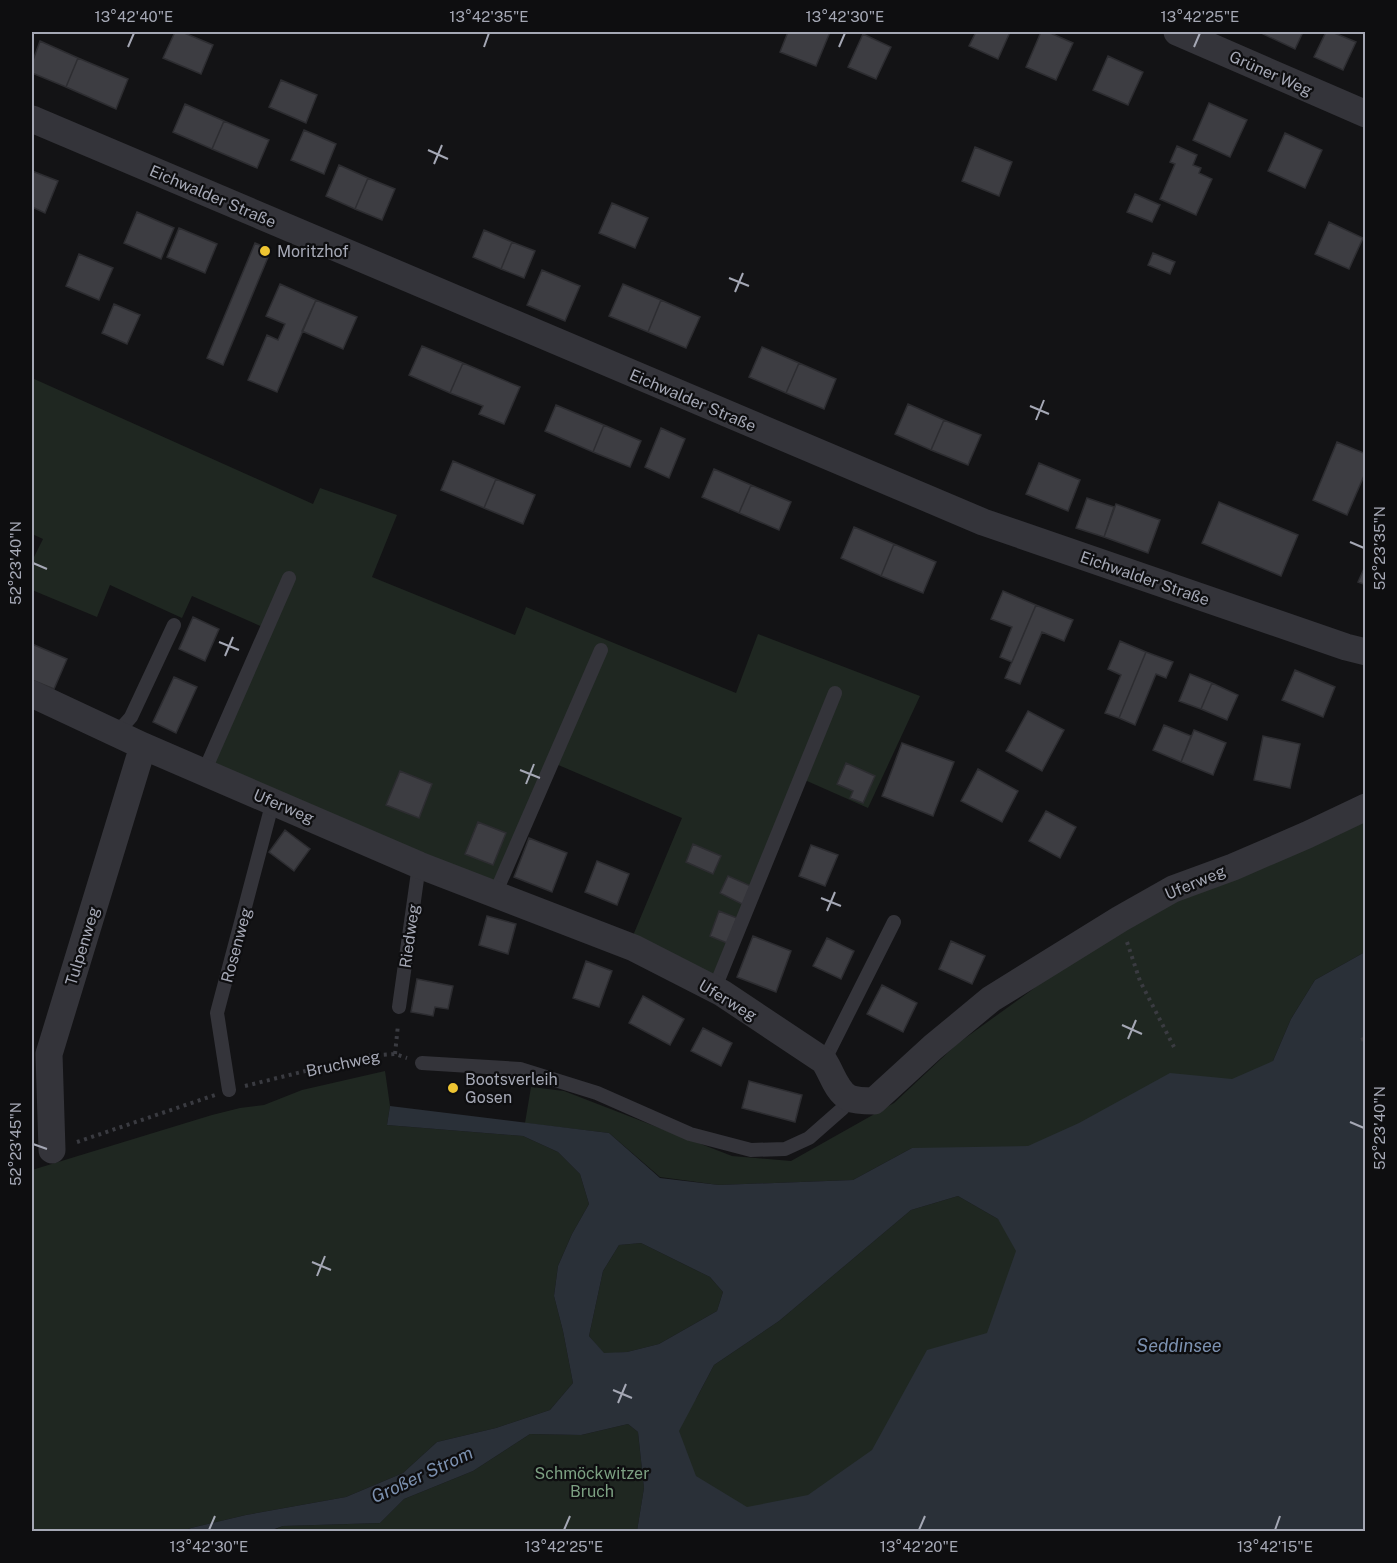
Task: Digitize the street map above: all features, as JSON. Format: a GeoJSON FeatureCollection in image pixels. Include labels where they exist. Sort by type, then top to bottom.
{"type":"FeatureCollection","features":[{"type":"Feature","properties":{"kind":"street","name":"Grüner Weg"},"geometry":{"type":"LineString","coordinates":[[1177,32],[1365,114]]}},
{"type":"Feature","properties":{"kind":"street","name":"Eichwalder Straße"},"geometry":{"type":"LineString","coordinates":[[32,119],[982,522],[1335,644],[1365,652]]}},
{"type":"Feature","properties":{"kind":"street","name":"Uferweg"},"geometry":{"type":"LineString","coordinates":[[32,694],[143,746],[419,865],[634,948],[714,990],[824,1061],[839,1089],[850,1099],[874,1101],[933,1047],[991,999],[1120,919],[1173,889],[1233,867],[1365,807]]}},
{"type":"Feature","properties":{"kind":"street","name":"Tulpenweg"},"geometry":{"type":"LineString","coordinates":[[52,1150],[49,1054],[143,746]]}},
{"type":"Feature","properties":{"kind":"lane"},"geometry":{"type":"LineString","coordinates":[[204,772],[289,578]]}},
{"type":"Feature","properties":{"kind":"lane"},"geometry":{"type":"LineString","coordinates":[[112,731],[128,722],[174,625]]}},
{"type":"Feature","properties":{"kind":"lane"},"geometry":{"type":"LineString","coordinates":[[495,894],[601,650]]}},
{"type":"Feature","properties":{"kind":"lane"},"geometry":{"type":"LineString","coordinates":[[714,990],[835,693]]}},
{"type":"Feature","properties":{"kind":"lane","name":"Rosenweg"},"geometry":{"type":"LineString","coordinates":[[229,1090],[217,1013],[273,801]]}},
{"type":"Feature","properties":{"kind":"lane","name":"Riedweg"},"geometry":{"type":"LineString","coordinates":[[399,1007],[419,865]]}},
{"type":"Feature","properties":{"kind":"lane"},"geometry":{"type":"LineString","coordinates":[[824,1061],[894,922]]}},
{"type":"Feature","properties":{"kind":"lane"},"geometry":{"type":"LineString","coordinates":[[422,1063],[520,1069],[597,1093],[690,1134],[751,1150],[785,1149],[809,1138],[850,1099]]}},
{"type":"Feature","properties":{"kind":"path"},"geometry":{"type":"LineString","coordinates":[[1120,919],[1140,981],[1174,1047]]}},
{"type":"Feature","properties":{"kind":"path"},"geometry":{"type":"LineString","coordinates":[[394,1054],[399,1007]]}},
{"type":"Feature","properties":{"kind":"path","name":"Bruchweg"},"geometry":{"type":"LineString","coordinates":[[52,1150],[229,1090],[366,1056],[394,1054],[422,1063]]}},
{"type":"Feature","properties":{"kind":"green space"},"geometry":{"type":"Polygon","coordinates":[[[32,378],[313,504],[320,488],[397,515],[372,577],[515,635],[526,607],[736,693],[758,634],[920,696],[868,808],[798,777],[711,981],[632,938],[682,818],[556,764],[492,887],[207,766],[265,628],[192,596],[182,618],[110,585],[97,617],[32,590],[32,561],[43,539],[32,534],[32,378]]]}},
{"type":"Feature","properties":{"kind":"green space"},"geometry":{"type":"Polygon","coordinates":[[[1365,812],[1365,952],[1315,980],[1291,1019],[1273,1061],[1275,1066],[1066,1176],[912,1148],[853,1180],[719,1185],[660,1177],[609,1133],[525,1123],[531,1087],[564,1091],[732,1156],[791,1161],[894,1103],[957,1044],[1116,926],[1365,812]]]}},
{"type":"Feature","properties":{"kind":"green space"},"geometry":{"type":"Polygon","coordinates":[[[385,1071],[390,1106],[387,1125],[523,1136],[558,1152],[580,1174],[589,1204],[558,1266],[554,1296],[573,1383],[550,1410],[496,1428],[437,1442],[403,1473],[346,1497],[246,1515],[184,1531],[32,1531],[32,1170],[212,1115],[264,1105],[302,1090],[385,1071]]]}},
{"type":"Feature","properties":{"kind":"green space"},"geometry":{"type":"Polygon","coordinates":[[[958,1196],[998,1219],[1365,1531],[720,1526],[662,1412],[696,1399],[714,1365],[779,1321],[911,1210],[958,1196]]]}},
{"type":"Feature","properties":{"kind":"green space"},"geometry":{"type":"Polygon","coordinates":[[[641,1243],[710,1277],[723,1292],[717,1311],[659,1344],[627,1352],[604,1354],[589,1336],[603,1271],[619,1245],[641,1243]]]}},
{"type":"Feature","properties":{"kind":"green space","name":"Schmöckwitzer Bruch"},"geometry":{"type":"Polygon","coordinates":[[[628,1424],[638,1432],[644,1488],[637,1531],[269,1532],[283,1526],[380,1523],[404,1499],[473,1471],[530,1434],[581,1435],[628,1424]]]}},
{"type":"Feature","properties":{"kind":"water","name":"Seddinsee"},"geometry":{"type":"Polygon","coordinates":[[[1365,952],[1365,1531],[637,1531],[644,1488],[638,1432],[628,1424],[581,1435],[530,1434],[473,1471],[404,1499],[380,1523],[283,1526],[269,1531],[184,1531],[246,1515],[346,1497],[403,1473],[437,1442],[496,1428],[550,1410],[573,1383],[554,1296],[558,1266],[589,1204],[580,1174],[558,1152],[523,1136],[387,1125],[390,1106],[609,1133],[660,1178],[719,1185],[853,1180],[912,1148],[1028,1146],[1079,1123],[1170,1073],[1232,1079],[1273,1061],[1291,1019],[1315,980],[1365,952]],[[958,1196],[911,1210],[779,1321],[714,1365],[679,1431],[696,1476],[747,1507],[808,1495],[872,1450],[927,1350],[987,1333],[1016,1251],[998,1219],[958,1196]],[[641,1243],[619,1245],[603,1271],[589,1336],[604,1353],[627,1352],[659,1344],[717,1311],[723,1292],[710,1277],[641,1243]]]}},
{"type":"Feature","properties":{"kind":"building"},"geometry":{"type":"Polygon","coordinates":[[[175,32],[182,32],[213,45],[201,74],[163,58],[175,32]]]}},
{"type":"Feature","properties":{"kind":"building"},"geometry":{"type":"Polygon","coordinates":[[[788,32],[830,32],[816,66],[780,52],[788,32]]]}},
{"type":"Feature","properties":{"kind":"building"},"geometry":{"type":"Polygon","coordinates":[[[976,32],[1010,32],[998,59],[969,46],[976,32]]]}},
{"type":"Feature","properties":{"kind":"building"},"geometry":{"type":"Polygon","coordinates":[[[1041,32],[1048,32],[1073,43],[1056,80],[1026,67],[1041,32]]]}},
{"type":"Feature","properties":{"kind":"building"},"geometry":{"type":"Polygon","coordinates":[[[1264,32],[1303,32],[1295,49],[1263,34],[1264,32]]]}},
{"type":"Feature","properties":{"kind":"building"},"geometry":{"type":"Polygon","coordinates":[[[1326,32],[1332,32],[1356,42],[1343,70],[1314,57],[1326,32]]]}},
{"type":"Feature","properties":{"kind":"building"},"geometry":{"type":"Polygon","coordinates":[[[863,34],[891,47],[876,79],[848,67],[863,34]]]}},
{"type":"Feature","properties":{"kind":"building"},"geometry":{"type":"Polygon","coordinates":[[[40,41],[78,58],[66,87],[32,73],[32,63],[40,41]]]}},
{"type":"Feature","properties":{"kind":"building"},"geometry":{"type":"Polygon","coordinates":[[[1108,56],[1143,72],[1128,105],[1093,90],[1108,56]]]}},
{"type":"Feature","properties":{"kind":"building"},"geometry":{"type":"Polygon","coordinates":[[[78,58],[128,79],[116,109],[66,87],[78,58]]]}},
{"type":"Feature","properties":{"kind":"building"},"geometry":{"type":"Polygon","coordinates":[[[281,80],[317,95],[306,123],[269,107],[281,80]]]}},
{"type":"Feature","properties":{"kind":"building"},"geometry":{"type":"Polygon","coordinates":[[[1209,103],[1247,120],[1230,157],[1193,140],[1209,103]]]}},
{"type":"Feature","properties":{"kind":"building"},"geometry":{"type":"Polygon","coordinates":[[[185,104],[224,121],[212,149],[173,132],[185,104]]]}},
{"type":"Feature","properties":{"kind":"building"},"geometry":{"type":"Polygon","coordinates":[[[224,121],[269,140],[257,168],[212,149],[224,121]]]}},
{"type":"Feature","properties":{"kind":"building"},"geometry":{"type":"Polygon","coordinates":[[[304,130],[336,144],[324,174],[291,160],[304,130]]]}},
{"type":"Feature","properties":{"kind":"building"},"geometry":{"type":"Polygon","coordinates":[[[1285,133],[1322,150],[1305,188],[1268,171],[1285,133]]]}},
{"type":"Feature","properties":{"kind":"building"},"geometry":{"type":"Polygon","coordinates":[[[1177,146],[1197,155],[1193,165],[1201,168],[1199,173],[1212,179],[1196,215],[1160,199],[1175,164],[1170,162],[1177,146]]]}},
{"type":"Feature","properties":{"kind":"building"},"geometry":{"type":"Polygon","coordinates":[[[975,147],[1012,162],[999,196],[962,181],[975,147]]]}},
{"type":"Feature","properties":{"kind":"building"},"geometry":{"type":"Polygon","coordinates":[[[339,165],[368,178],[355,209],[326,196],[339,165]]]}},
{"type":"Feature","properties":{"kind":"building"},"geometry":{"type":"Polygon","coordinates":[[[32,171],[58,181],[45,213],[32,207],[32,171]]]}},
{"type":"Feature","properties":{"kind":"building"},"geometry":{"type":"Polygon","coordinates":[[[368,178],[395,189],[382,220],[355,209],[368,178]]]}},
{"type":"Feature","properties":{"kind":"building"},"geometry":{"type":"Polygon","coordinates":[[[1135,194],[1160,205],[1152,222],[1127,212],[1135,194]]]}},
{"type":"Feature","properties":{"kind":"building"},"geometry":{"type":"Polygon","coordinates":[[[612,203],[648,218],[635,248],[599,233],[612,203]]]}},
{"type":"Feature","properties":{"kind":"building"},"geometry":{"type":"Polygon","coordinates":[[[137,212],[174,228],[161,259],[124,243],[137,212]]]}},
{"type":"Feature","properties":{"kind":"building"},"geometry":{"type":"Polygon","coordinates":[[[1329,222],[1363,238],[1349,269],[1315,254],[1329,222]]]}},
{"type":"Feature","properties":{"kind":"building"},"geometry":{"type":"Polygon","coordinates":[[[179,228],[217,244],[205,273],[167,257],[179,228]]]}},
{"type":"Feature","properties":{"kind":"building"},"geometry":{"type":"Polygon","coordinates":[[[484,230],[512,242],[501,269],[473,257],[484,230]]]}},
{"type":"Feature","properties":{"kind":"building"},"geometry":{"type":"Polygon","coordinates":[[[512,242],[535,251],[524,278],[501,269],[512,242]]]}},
{"type":"Feature","properties":{"kind":"building"},"geometry":{"type":"Polygon","coordinates":[[[255,243],[271,250],[223,365],[207,358],[255,243]]]}},
{"type":"Feature","properties":{"kind":"building"},"geometry":{"type":"Polygon","coordinates":[[[1153,253],[1175,262],[1170,274],[1148,265],[1153,253]]]}},
{"type":"Feature","properties":{"kind":"building"},"geometry":{"type":"Polygon","coordinates":[[[79,254],[113,268],[99,300],[66,286],[79,254]]]}},
{"type":"Feature","properties":{"kind":"building"},"geometry":{"type":"Polygon","coordinates":[[[542,270],[580,286],[565,321],[527,305],[542,270]]]}},
{"type":"Feature","properties":{"kind":"building"},"geometry":{"type":"Polygon","coordinates":[[[280,284],[316,300],[277,392],[248,380],[267,335],[278,340],[285,324],[266,316],[280,284]]]}},
{"type":"Feature","properties":{"kind":"building"},"geometry":{"type":"Polygon","coordinates":[[[623,284],[661,300],[648,332],[609,316],[623,284]]]}},
{"type":"Feature","properties":{"kind":"building"},"geometry":{"type":"Polygon","coordinates":[[[316,300],[357,317],[343,349],[302,331],[316,300]]]}},
{"type":"Feature","properties":{"kind":"building"},"geometry":{"type":"Polygon","coordinates":[[[661,300],[700,317],[686,348],[648,332],[661,300]]]}},
{"type":"Feature","properties":{"kind":"building"},"geometry":{"type":"Polygon","coordinates":[[[114,304],[140,315],[127,344],[102,333],[114,304]]]}},
{"type":"Feature","properties":{"kind":"building"},"geometry":{"type":"Polygon","coordinates":[[[422,346],[463,363],[450,393],[409,375],[422,346]]]}},
{"type":"Feature","properties":{"kind":"building"},"geometry":{"type":"Polygon","coordinates":[[[762,347],[799,363],[786,393],[749,377],[762,347]]]}},
{"type":"Feature","properties":{"kind":"building"},"geometry":{"type":"Polygon","coordinates":[[[463,363],[520,387],[504,424],[479,414],[483,406],[450,393],[463,363]]]}},
{"type":"Feature","properties":{"kind":"building"},"geometry":{"type":"Polygon","coordinates":[[[799,363],[836,379],[824,409],[786,393],[799,363]]]}},
{"type":"Feature","properties":{"kind":"building"},"geometry":{"type":"Polygon","coordinates":[[[908,404],[944,420],[931,450],[895,434],[908,404]]]}},
{"type":"Feature","properties":{"kind":"building"},"geometry":{"type":"Polygon","coordinates":[[[556,405],[604,425],[593,452],[545,431],[556,405]]]}},
{"type":"Feature","properties":{"kind":"building"},"geometry":{"type":"Polygon","coordinates":[[[944,420],[981,435],[968,465],[931,450],[944,420]]]}},
{"type":"Feature","properties":{"kind":"building"},"geometry":{"type":"Polygon","coordinates":[[[604,425],[641,441],[630,467],[593,452],[604,425]]]}},
{"type":"Feature","properties":{"kind":"building"},"geometry":{"type":"Polygon","coordinates":[[[661,428],[685,439],[669,478],[645,467],[661,428]]]}},
{"type":"Feature","properties":{"kind":"building"},"geometry":{"type":"Polygon","coordinates":[[[1337,442],[1366,454],[1366,471],[1347,515],[1313,500],[1337,442]]]}},
{"type":"Feature","properties":{"kind":"building"},"geometry":{"type":"Polygon","coordinates":[[[453,461],[496,479],[484,508],[441,490],[453,461]]]}},
{"type":"Feature","properties":{"kind":"building"},"geometry":{"type":"Polygon","coordinates":[[[1039,463],[1080,480],[1068,511],[1026,494],[1039,463]]]}},
{"type":"Feature","properties":{"kind":"building"},"geometry":{"type":"Polygon","coordinates":[[[714,469],[751,485],[739,513],[702,497],[714,469]]]}},
{"type":"Feature","properties":{"kind":"building"},"geometry":{"type":"Polygon","coordinates":[[[496,479],[535,495],[523,524],[484,508],[496,479]]]}},
{"type":"Feature","properties":{"kind":"building"},"geometry":{"type":"Polygon","coordinates":[[[751,485],[791,502],[779,530],[739,513],[751,485]]]}},
{"type":"Feature","properties":{"kind":"building"},"geometry":{"type":"Polygon","coordinates":[[[1087,498],[1114,507],[1104,537],[1076,528],[1087,498]]]}},
{"type":"Feature","properties":{"kind":"building"},"geometry":{"type":"Polygon","coordinates":[[[1219,502],[1298,535],[1281,576],[1202,543],[1219,502]]]}},
{"type":"Feature","properties":{"kind":"building"},"geometry":{"type":"Polygon","coordinates":[[[1116,504],[1160,520],[1148,553],[1104,537],[1116,504]]]}},
{"type":"Feature","properties":{"kind":"building"},"geometry":{"type":"Polygon","coordinates":[[[854,527],[894,544],[881,576],[841,558],[854,527]]]}},
{"type":"Feature","properties":{"kind":"building"},"geometry":{"type":"Polygon","coordinates":[[[894,544],[936,562],[923,593],[881,576],[894,544]]]}},
{"type":"Feature","properties":{"kind":"building"},"geometry":{"type":"Polygon","coordinates":[[[1366,564],[1366,585],[1358,582],[1366,564]]]}},
{"type":"Feature","properties":{"kind":"building"},"geometry":{"type":"Polygon","coordinates":[[[1003,591],[1036,605],[1012,662],[1000,657],[1012,627],[991,619],[1003,591]]]}},
{"type":"Feature","properties":{"kind":"building"},"geometry":{"type":"Polygon","coordinates":[[[1036,605],[1073,620],[1064,641],[1042,632],[1020,684],[1005,678],[1036,605]]]}},
{"type":"Feature","properties":{"kind":"building"},"geometry":{"type":"Polygon","coordinates":[[[193,617],[219,629],[205,661],[179,649],[193,617]]]}},
{"type":"Feature","properties":{"kind":"building"},"geometry":{"type":"Polygon","coordinates":[[[1120,641],[1146,652],[1119,718],[1105,713],[1121,675],[1108,669],[1120,641]]]}},
{"type":"Feature","properties":{"kind":"building"},"geometry":{"type":"Polygon","coordinates":[[[32,644],[67,659],[54,689],[32,680],[32,644]]]}},
{"type":"Feature","properties":{"kind":"building"},"geometry":{"type":"Polygon","coordinates":[[[1146,652],[1173,662],[1166,678],[1156,674],[1135,725],[1119,718],[1146,652]]]}},
{"type":"Feature","properties":{"kind":"building"},"geometry":{"type":"Polygon","coordinates":[[[1295,670],[1335,687],[1323,717],[1282,700],[1295,670]]]}},
{"type":"Feature","properties":{"kind":"building"},"geometry":{"type":"Polygon","coordinates":[[[1190,674],[1212,683],[1201,709],[1179,701],[1190,674]]]}},
{"type":"Feature","properties":{"kind":"building"},"geometry":{"type":"Polygon","coordinates":[[[174,677],[197,687],[176,733],[153,722],[174,677]]]}},
{"type":"Feature","properties":{"kind":"building"},"geometry":{"type":"Polygon","coordinates":[[[1212,683],[1238,695],[1227,720],[1201,709],[1212,683]]]}},
{"type":"Feature","properties":{"kind":"building"},"geometry":{"type":"Polygon","coordinates":[[[1028,711],[1064,730],[1042,771],[1006,751],[1028,711]]]}},
{"type":"Feature","properties":{"kind":"building"},"geometry":{"type":"Polygon","coordinates":[[[1164,725],[1191,736],[1181,762],[1153,750],[1164,725]]]}},
{"type":"Feature","properties":{"kind":"building"},"geometry":{"type":"Polygon","coordinates":[[[1194,730],[1226,743],[1213,775],[1181,762],[1194,730]]]}},
{"type":"Feature","properties":{"kind":"building"},"geometry":{"type":"Polygon","coordinates":[[[1263,736],[1300,744],[1290,788],[1254,780],[1263,736]]]}},
{"type":"Feature","properties":{"kind":"building"},"geometry":{"type":"Polygon","coordinates":[[[902,743],[954,762],[933,816],[882,796],[902,743]]]}},
{"type":"Feature","properties":{"kind":"building"},"geometry":{"type":"Polygon","coordinates":[[[846,763],[875,776],[863,803],[850,798],[853,791],[837,784],[846,763]]]}},
{"type":"Feature","properties":{"kind":"building"},"geometry":{"type":"Polygon","coordinates":[[[978,769],[1018,791],[1002,822],[961,801],[978,769]]]}},
{"type":"Feature","properties":{"kind":"building"},"geometry":{"type":"Polygon","coordinates":[[[400,771],[432,784],[419,818],[386,805],[400,771]]]}},
{"type":"Feature","properties":{"kind":"building"},"geometry":{"type":"Polygon","coordinates":[[[1046,811],[1076,827],[1060,858],[1029,841],[1046,811]]]}},
{"type":"Feature","properties":{"kind":"building"},"geometry":{"type":"Polygon","coordinates":[[[478,822],[506,833],[493,865],[465,854],[478,822]]]}},
{"type":"Feature","properties":{"kind":"building"},"geometry":{"type":"Polygon","coordinates":[[[285,830],[310,849],[294,871],[269,852],[285,830]]]}},
{"type":"Feature","properties":{"kind":"building"},"geometry":{"type":"Polygon","coordinates":[[[529,838],[567,853],[552,892],[514,877],[529,838]]]}},
{"type":"Feature","properties":{"kind":"building"},"geometry":{"type":"Polygon","coordinates":[[[693,844],[721,856],[713,874],[686,862],[693,844]]]}},
{"type":"Feature","properties":{"kind":"building"},"geometry":{"type":"Polygon","coordinates":[[[811,845],[838,855],[825,886],[799,876],[811,845]]]}},
{"type":"Feature","properties":{"kind":"building"},"geometry":{"type":"Polygon","coordinates":[[[597,861],[629,874],[617,905],[585,892],[597,861]]]}},
{"type":"Feature","properties":{"kind":"building"},"geometry":{"type":"Polygon","coordinates":[[[728,876],[753,887],[744,905],[720,893],[728,876]]]}},
{"type":"Feature","properties":{"kind":"building"},"geometry":{"type":"Polygon","coordinates":[[[719,911],[737,918],[727,943],[710,936],[719,911]]]}},
{"type":"Feature","properties":{"kind":"building"},"geometry":{"type":"Polygon","coordinates":[[[487,916],[516,924],[508,954],[479,945],[487,916]]]}},
{"type":"Feature","properties":{"kind":"building"},"geometry":{"type":"Polygon","coordinates":[[[753,936],[791,951],[776,992],[737,977],[753,936]]]}},
{"type":"Feature","properties":{"kind":"building"},"geometry":{"type":"Polygon","coordinates":[[[827,938],[854,951],[841,979],[813,966],[827,938]]]}},
{"type":"Feature","properties":{"kind":"building"},"geometry":{"type":"Polygon","coordinates":[[[951,941],[985,956],[972,984],[939,969],[951,941]]]}},
{"type":"Feature","properties":{"kind":"building"},"geometry":{"type":"Polygon","coordinates":[[[586,961],[612,971],[599,1007],[573,998],[586,961]]]}},
{"type":"Feature","properties":{"kind":"building"},"geometry":{"type":"Polygon","coordinates":[[[417,979],[453,986],[448,1009],[435,1007],[433,1016],[411,1012],[417,979]]]}},
{"type":"Feature","properties":{"kind":"building"},"geometry":{"type":"Polygon","coordinates":[[[882,985],[917,1003],[903,1032],[867,1014],[882,985]]]}},
{"type":"Feature","properties":{"kind":"building"},"geometry":{"type":"Polygon","coordinates":[[[643,996],[684,1019],[670,1045],[629,1023],[643,996]]]}},
{"type":"Feature","properties":{"kind":"building"},"geometry":{"type":"Polygon","coordinates":[[[703,1028],[732,1043],[721,1066],[691,1051],[703,1028]]]}},
{"type":"Feature","properties":{"kind":"building"},"geometry":{"type":"Polygon","coordinates":[[[749,1081],[802,1095],[795,1122],[742,1108],[749,1081]]]}},
{"type":"Feature","properties":{"kind":"place","name":"Moritzhof"},"geometry":{"type":"Point","coordinates":[265,251]}},
{"type":"Feature","properties":{"kind":"place","name":"Bootsverleih Gosen"},"geometry":{"type":"Point","coordinates":[453,1088]}},
{"type":"Feature","properties":{"kind":"water label","name":"Großer Strom"},"geometry":{"type":"Point","coordinates":[422,1475]}}]}
